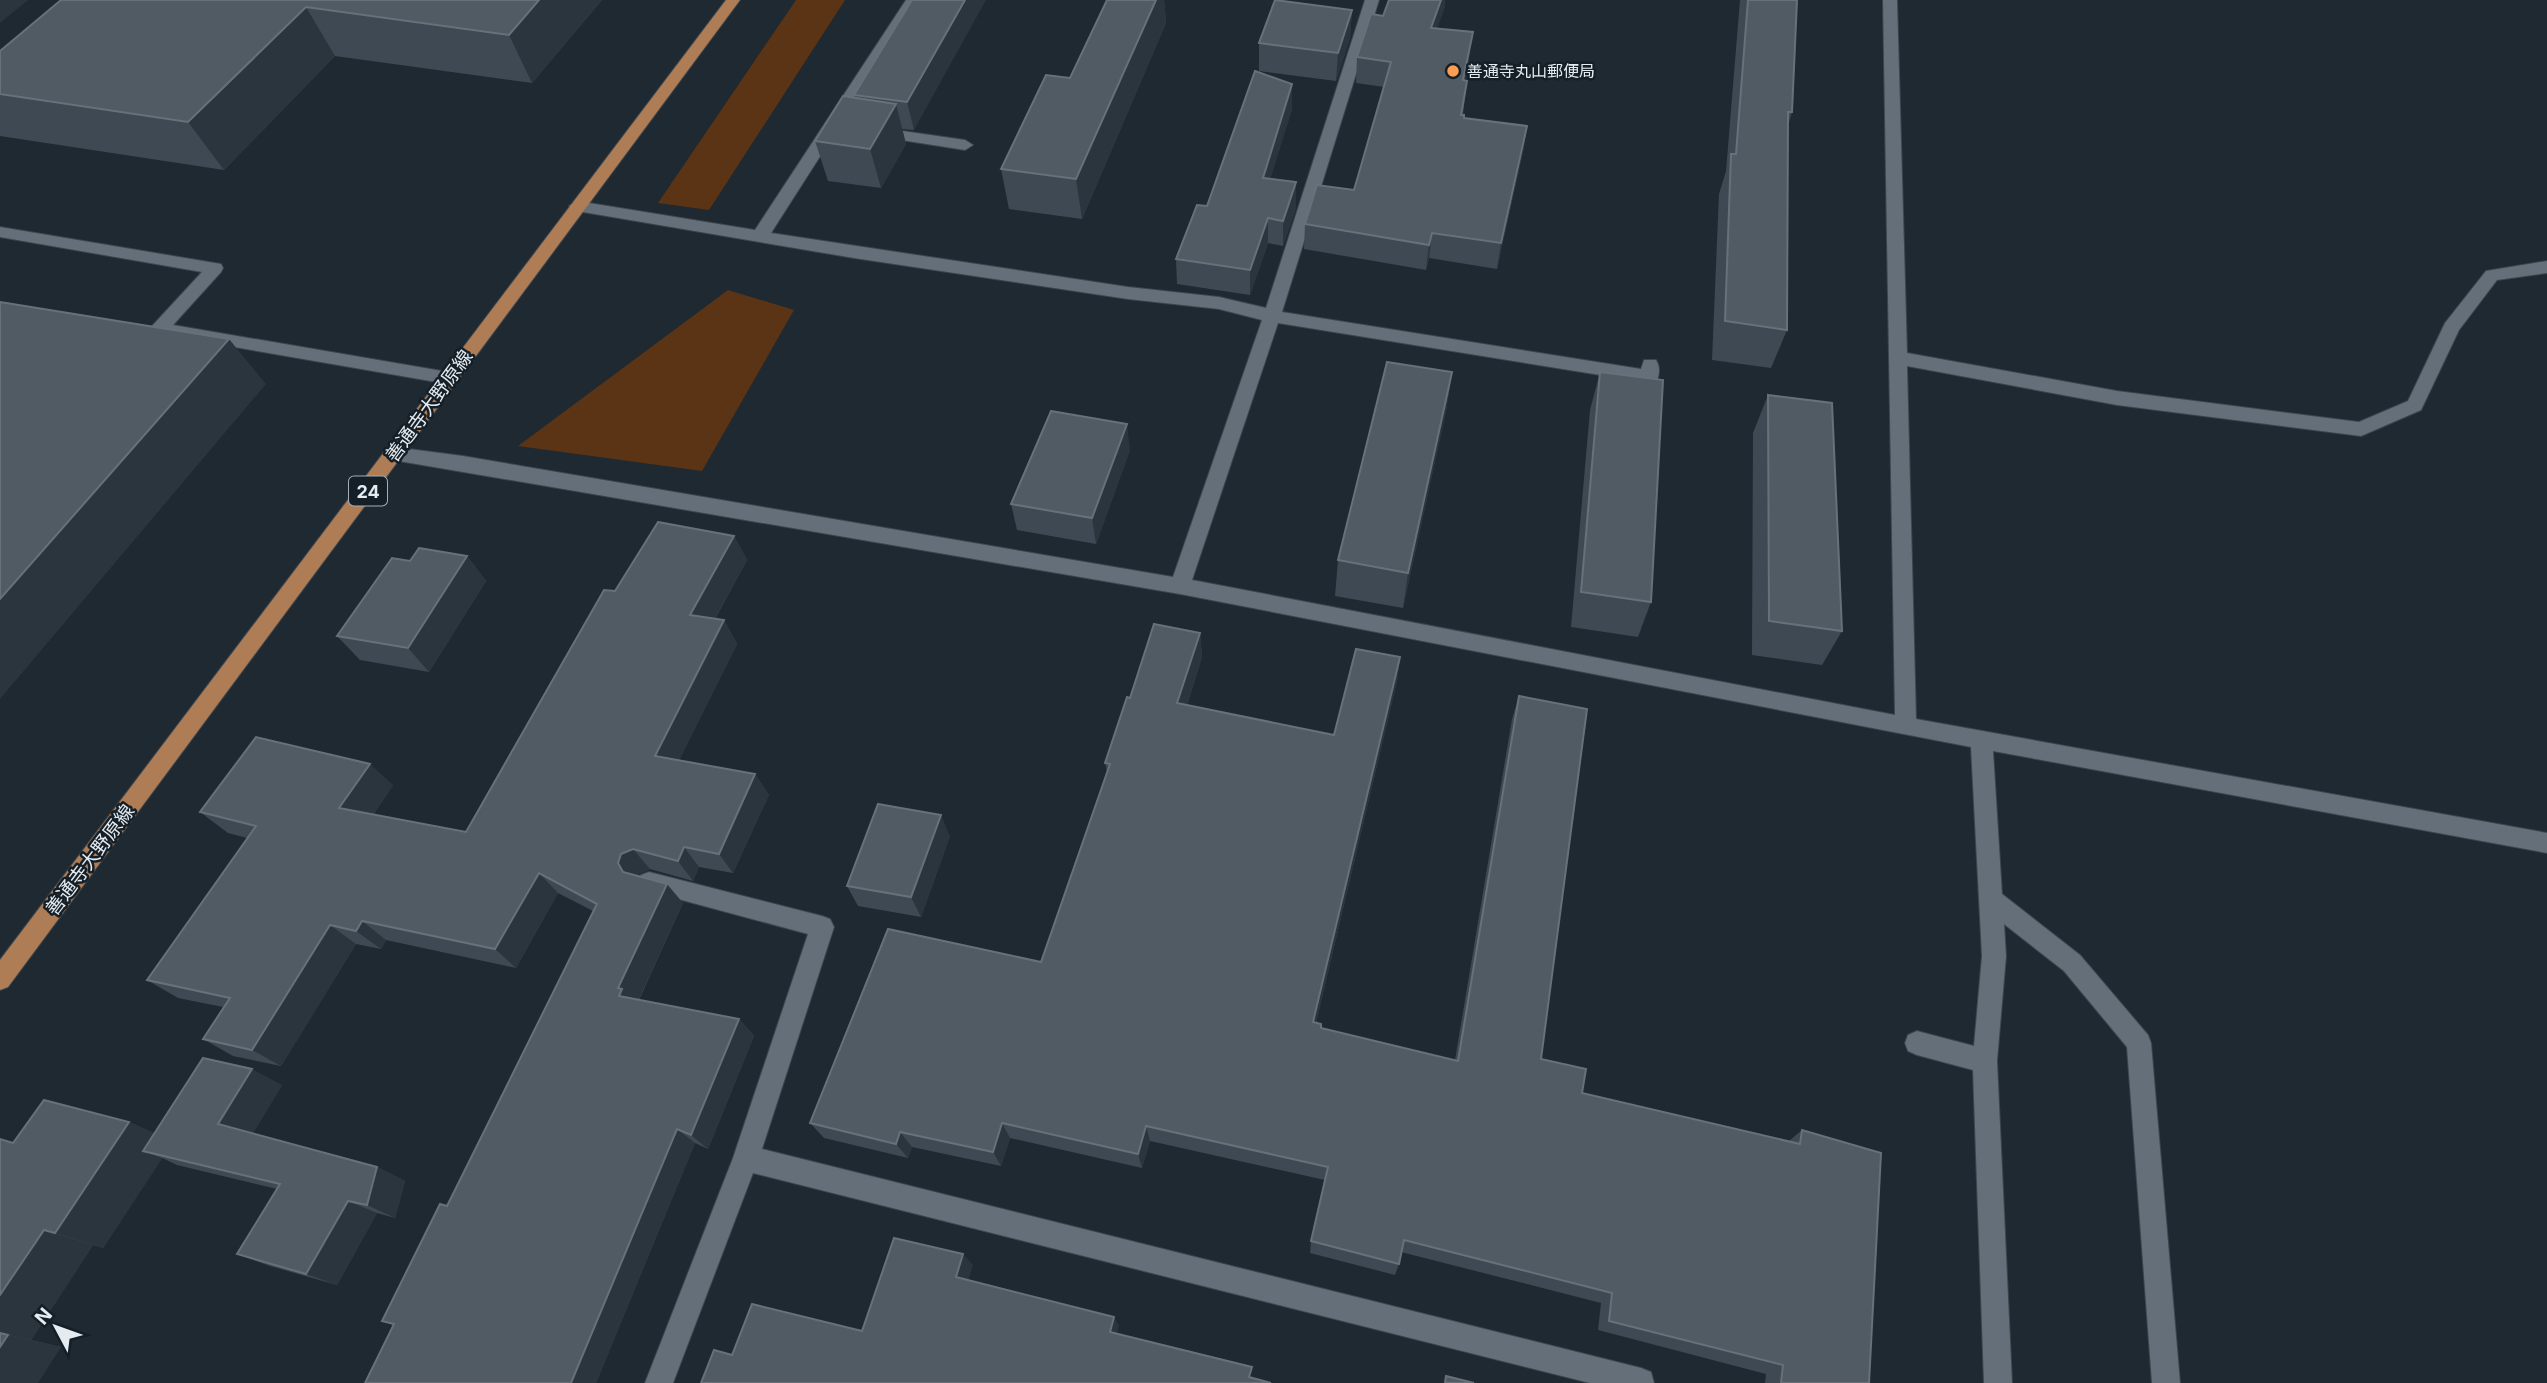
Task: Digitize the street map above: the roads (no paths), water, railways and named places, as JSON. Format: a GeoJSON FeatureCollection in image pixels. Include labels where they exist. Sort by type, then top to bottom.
{"type":"FeatureCollection","features":[{"type":"Feature","properties":{"kind":"main road","name":"善通寺大野原線"},"geometry":{"type":"LineString","coordinates":[[0,979],[733,0]]}},
{"type":"Feature","properties":{"kind":"street"},"geometry":{"type":"LineString","coordinates":[[760,236],[845,128],[913,0]]}},
{"type":"Feature","properties":{"kind":"street"},"geometry":{"type":"LineString","coordinates":[[1180,586],[1272,316],[1372,0]]}},
{"type":"Feature","properties":{"kind":"street"},"geometry":{"type":"LineString","coordinates":[[1889,0],[1906,726]]}},
{"type":"Feature","properties":{"kind":"street"},"geometry":{"type":"LineString","coordinates":[[845,128],[965,145]]}},
{"type":"Feature","properties":{"kind":"street"},"geometry":{"type":"LineString","coordinates":[[577,206],[1128,293],[1219,303],[1272,316],[1650,377],[1650,364]]}},
{"type":"Feature","properties":{"kind":"street"},"geometry":{"type":"LineString","coordinates":[[0,232],[215,268],[159,329],[448,378]]}},
{"type":"Feature","properties":{"kind":"street"},"geometry":{"type":"LineString","coordinates":[[1897,358],[2117,398],[2361,429],[2415,405],[2451,327],[2492,275],[2547,267]]}},
{"type":"Feature","properties":{"kind":"street"},"geometry":{"type":"LineString","coordinates":[[394,454],[463,463],[1180,586],[1906,726],[2547,843]]}},
{"type":"Feature","properties":{"kind":"street"},"geometry":{"type":"LineString","coordinates":[[1981,738],[1994,956],[1985,1061],[1998,1383]]}},
{"type":"Feature","properties":{"kind":"street"},"geometry":{"type":"LineString","coordinates":[[649,882],[822,927],[746,1158],[659,1383]]}},
{"type":"Feature","properties":{"kind":"street"},"geometry":{"type":"LineString","coordinates":[[1990,899],[2072,963],[2139,1043],[2166,1383]]}},
{"type":"Feature","properties":{"kind":"street"},"geometry":{"type":"LineString","coordinates":[[1917,1042],[1985,1061]]}},
{"type":"Feature","properties":{"kind":"street"},"geometry":{"type":"LineString","coordinates":[[746,1158],[1641,1382]]}},
{"type":"Feature","properties":{"kind":"place","name":"善通寺丸山郵便局"},"geometry":{"type":"Point","coordinates":[1453,71]}}]}
